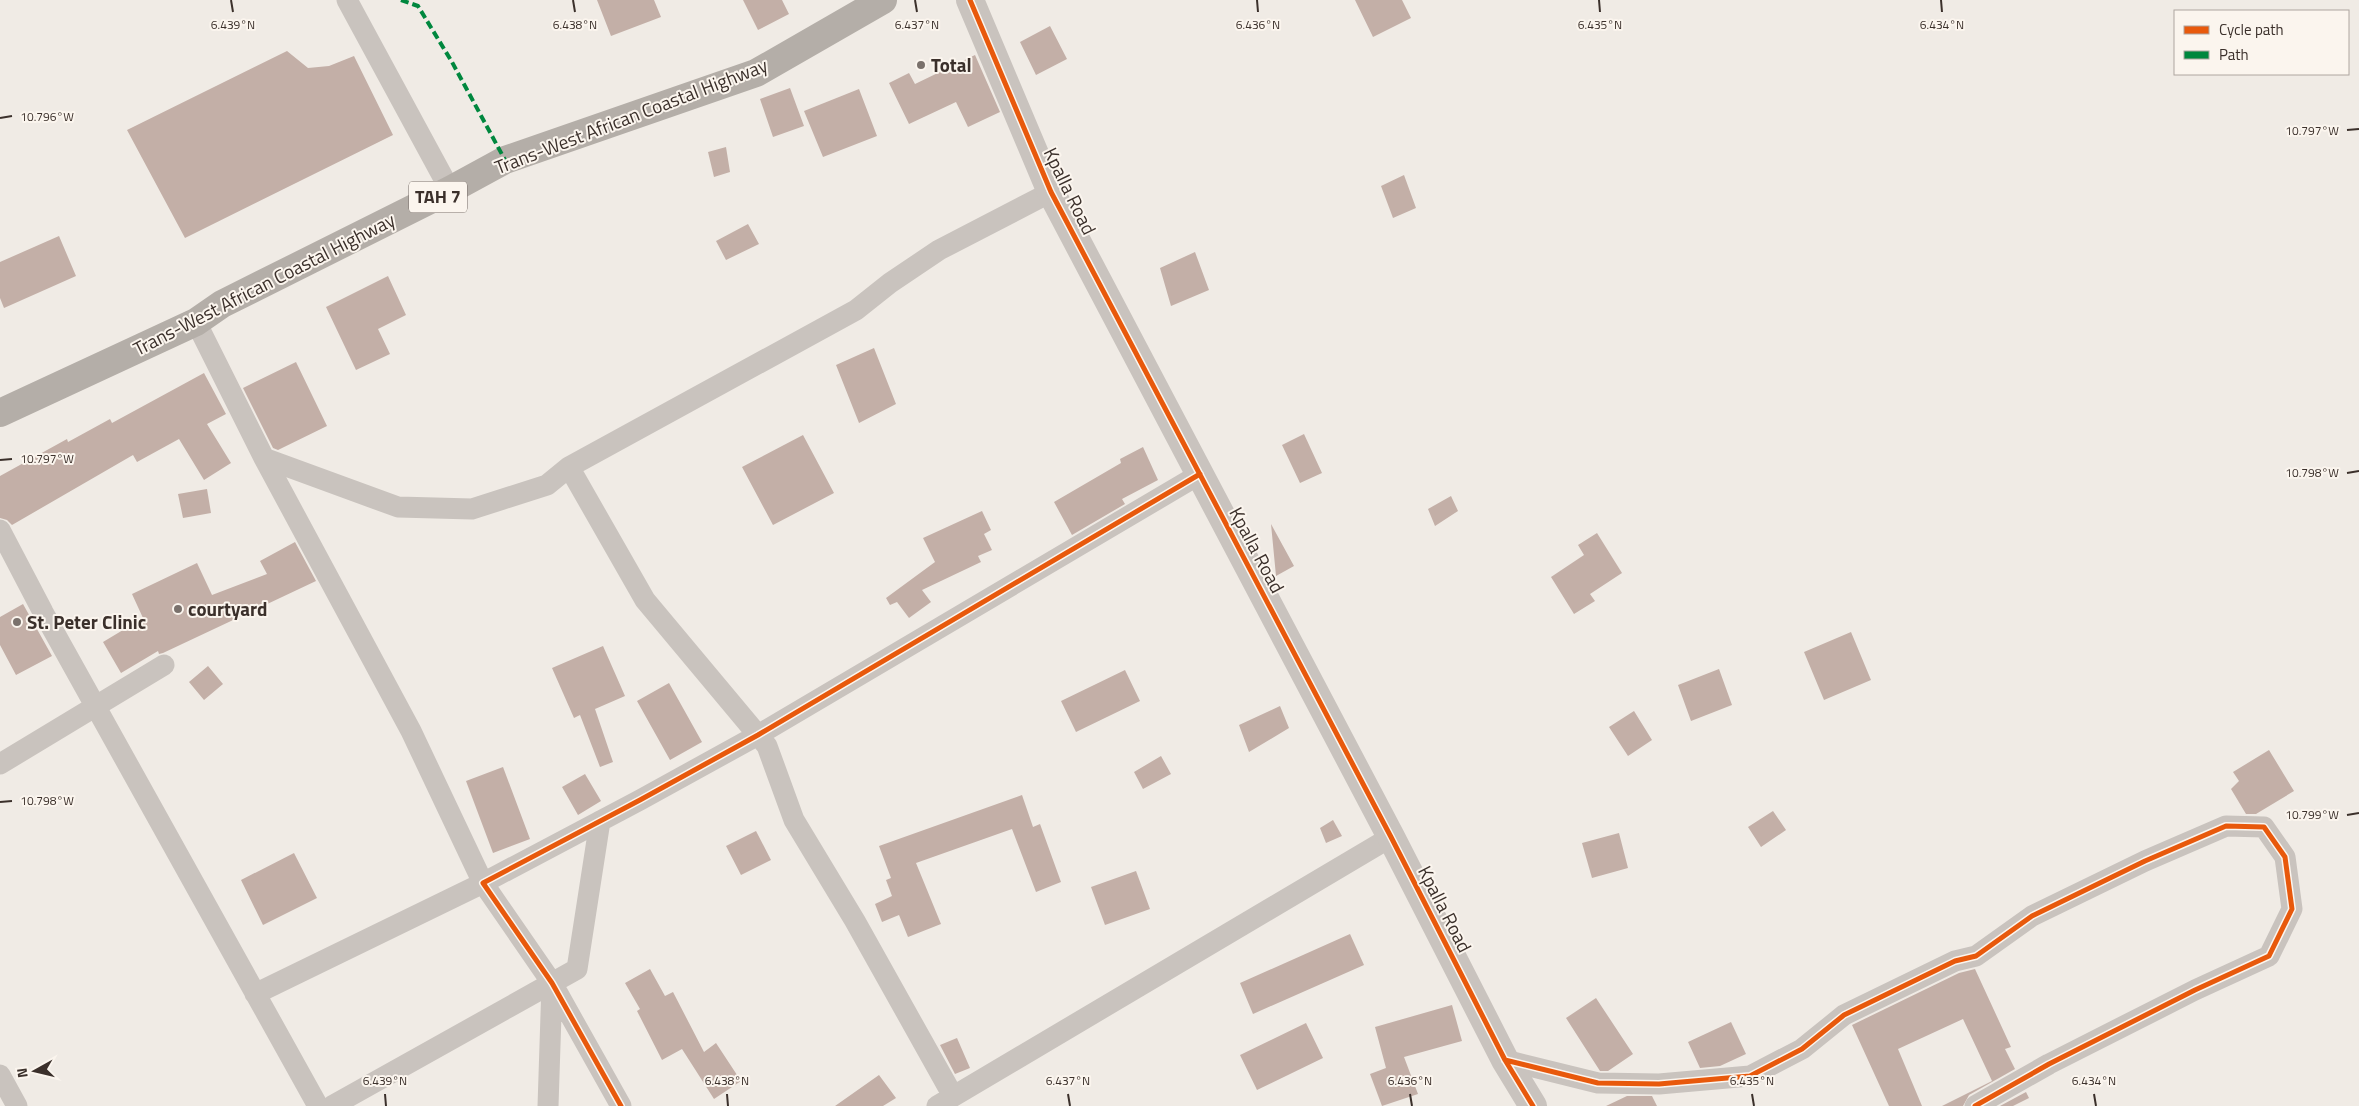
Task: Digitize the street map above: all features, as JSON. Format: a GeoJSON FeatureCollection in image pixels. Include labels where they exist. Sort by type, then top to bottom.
{"type":"FeatureCollection","features":[{"type":"Feature","properties":{"kind":"highway","name":"Trans-West African Coastal Highway"},"geometry":{"type":"LineString","coordinates":[[0,413],[196,322],[222,304],[450,190],[505,160],[756,73],[883,0]]}},
{"type":"Feature","properties":{"kind":"street"},"geometry":{"type":"LineString","coordinates":[[347,0],[450,190]]}},
{"type":"Feature","properties":{"kind":"street","name":"Kpalla Road"},"geometry":{"type":"LineString","coordinates":[[970,0],[1050,192],[1391,837],[1505,1060],[1533,1106]]}},
{"type":"Feature","properties":{"kind":"street"},"geometry":{"type":"LineString","coordinates":[[264,458],[398,507],[472,509],[547,485],[569,467],[856,310],[890,283],[939,250],[1050,192]]}},
{"type":"Feature","properties":{"kind":"street"},"geometry":{"type":"LineString","coordinates":[[196,322],[264,458],[411,731],[482,883],[552,983],[621,1106]]}},
{"type":"Feature","properties":{"kind":"street"},"geometry":{"type":"LineString","coordinates":[[569,467],[645,600],[766,746],[794,820],[855,921],[945,1101],[1391,837]]}},
{"type":"Feature","properties":{"kind":"street"},"geometry":{"type":"LineString","coordinates":[[255,994],[482,883],[600,821],[758,734],[1200,474]]}},
{"type":"Feature","properties":{"kind":"street"},"geometry":{"type":"LineString","coordinates":[[0,530],[95,706],[318,1106]]}},
{"type":"Feature","properties":{"kind":"street"},"geometry":{"type":"LineString","coordinates":[[0,764],[164,665]]}},
{"type":"Feature","properties":{"kind":"street"},"geometry":{"type":"LineString","coordinates":[[332,1106],[577,969],[600,821]]}},
{"type":"Feature","properties":{"kind":"street"},"geometry":{"type":"LineString","coordinates":[[1505,1060],[1598,1083],[1659,1084],[1750,1076],[1802,1049],[1844,1015],[1955,961],[1976,956],[2032,916],[2145,861],[2226,826],[2264,827],[2285,857],[2292,909],[2269,956],[2195,990],[2075,1051],[1975,1106]]}},
{"type":"Feature","properties":{"kind":"street"},"geometry":{"type":"LineString","coordinates":[[548,1106],[552,983]]}},
{"type":"Feature","properties":{"kind":"street"},"geometry":{"type":"LineString","coordinates":[[0,1074],[17,1106]]}},
{"type":"Feature","properties":{"kind":"building"},"geometry":{"type":"Polygon","coordinates":[[[597,0],[654,0],[661,17],[611,36],[597,0]]]}},
{"type":"Feature","properties":{"kind":"building"},"geometry":{"type":"Polygon","coordinates":[[[743,0],[782,0],[789,14],[758,30],[743,0]]]}},
{"type":"Feature","properties":{"kind":"building"},"geometry":{"type":"Polygon","coordinates":[[[1355,0],[1402,0],[1411,18],[1373,37],[1355,0]]]}},
{"type":"Feature","properties":{"kind":"building"},"geometry":{"type":"Polygon","coordinates":[[[1050,26],[1067,59],[1036,75],[1020,42],[1050,26]]]}},
{"type":"Feature","properties":{"kind":"building"},"geometry":{"type":"Polygon","coordinates":[[[287,51],[308,68],[329,66],[354,56],[393,135],[185,238],[127,130],[287,51]]]}},
{"type":"Feature","properties":{"kind":"building"},"geometry":{"type":"Polygon","coordinates":[[[975,55],[1000,112],[968,127],[956,102],[909,124],[889,83],[909,73],[915,84],[975,55]]]}},
{"type":"Feature","properties":{"kind":"building"},"geometry":{"type":"Polygon","coordinates":[[[790,88],[804,126],[773,137],[760,99],[790,88]]]}},
{"type":"Feature","properties":{"kind":"building"},"geometry":{"type":"Polygon","coordinates":[[[859,89],[877,136],[823,157],[804,111],[859,89]]]}},
{"type":"Feature","properties":{"kind":"building"},"geometry":{"type":"Polygon","coordinates":[[[726,147],[730,172],[714,177],[708,152],[726,147]]]}},
{"type":"Feature","properties":{"kind":"building"},"geometry":{"type":"Polygon","coordinates":[[[1404,175],[1416,208],[1393,218],[1381,186],[1404,175]]]}},
{"type":"Feature","properties":{"kind":"building"},"geometry":{"type":"Polygon","coordinates":[[[748,224],[759,244],[726,260],[716,241],[748,224]]]}},
{"type":"Feature","properties":{"kind":"building"},"geometry":{"type":"Polygon","coordinates":[[[59,236],[76,276],[4,308],[0,298],[0,262],[59,236]]]}},
{"type":"Feature","properties":{"kind":"building"},"geometry":{"type":"Polygon","coordinates":[[[1195,252],[1209,290],[1171,306],[1160,268],[1195,252]]]}},
{"type":"Feature","properties":{"kind":"building"},"geometry":{"type":"Polygon","coordinates":[[[388,276],[406,315],[378,329],[390,354],[356,370],[326,307],[388,276]]]}},
{"type":"Feature","properties":{"kind":"building"},"geometry":{"type":"Polygon","coordinates":[[[874,348],[896,404],[859,423],[836,365],[874,348]]]}},
{"type":"Feature","properties":{"kind":"building"},"geometry":{"type":"Polygon","coordinates":[[[296,362],[327,426],[278,450],[273,448],[243,388],[296,362]]]}},
{"type":"Feature","properties":{"kind":"building"},"geometry":{"type":"Polygon","coordinates":[[[204,373],[226,414],[207,424],[231,463],[204,480],[179,439],[137,462],[133,455],[12,525],[7,520],[0,518],[0,476],[67,439],[68,442],[110,419],[112,423],[204,373]]]}},
{"type":"Feature","properties":{"kind":"building"},"geometry":{"type":"Polygon","coordinates":[[[1304,434],[1322,473],[1300,483],[1282,445],[1304,434]]]}},
{"type":"Feature","properties":{"kind":"building"},"geometry":{"type":"Polygon","coordinates":[[[803,435],[834,493],[773,525],[742,467],[803,435]]]}},
{"type":"Feature","properties":{"kind":"building"},"geometry":{"type":"Polygon","coordinates":[[[1143,447],[1158,480],[1122,499],[1125,504],[1072,535],[1054,502],[1121,463],[1120,459],[1143,447]]]}},
{"type":"Feature","properties":{"kind":"building"},"geometry":{"type":"Polygon","coordinates":[[[207,489],[211,513],[183,518],[178,494],[207,489]]]}},
{"type":"Feature","properties":{"kind":"building"},"geometry":{"type":"Polygon","coordinates":[[[1451,496],[1458,511],[1435,526],[1428,509],[1451,496]]]}},
{"type":"Feature","properties":{"kind":"building"},"geometry":{"type":"Polygon","coordinates":[[[982,511],[991,530],[984,534],[992,550],[978,556],[981,562],[922,590],[931,602],[909,618],[897,602],[890,605],[886,598],[935,562],[923,538],[982,511]]]}},
{"type":"Feature","properties":{"kind":"building"},"geometry":{"type":"Polygon","coordinates":[[[1271,524],[1294,566],[1276,576],[1271,524]]]}},
{"type":"Feature","properties":{"kind":"building"},"geometry":{"type":"Polygon","coordinates":[[[1597,533],[1622,573],[1590,594],[1595,601],[1574,614],[1551,577],[1584,555],[1578,545],[1597,533]]]}},
{"type":"Feature","properties":{"kind":"building"},"geometry":{"type":"Polygon","coordinates":[[[295,542],[316,581],[163,653],[159,654],[158,651],[121,673],[103,642],[143,618],[132,594],[197,563],[212,595],[267,574],[260,561],[295,542]]]}},
{"type":"Feature","properties":{"kind":"building"},"geometry":{"type":"Polygon","coordinates":[[[23,604],[52,656],[16,675],[0,645],[0,617],[23,604]]]}},
{"type":"Feature","properties":{"kind":"building"},"geometry":{"type":"Polygon","coordinates":[[[1851,632],[1871,680],[1824,700],[1804,652],[1851,632]]]}},
{"type":"Feature","properties":{"kind":"building"},"geometry":{"type":"Polygon","coordinates":[[[603,646],[625,696],[595,709],[613,762],[600,767],[580,715],[574,718],[552,668],[603,646]]]}},
{"type":"Feature","properties":{"kind":"building"},"geometry":{"type":"Polygon","coordinates":[[[208,666],[223,684],[204,700],[189,682],[208,666]]]}},
{"type":"Feature","properties":{"kind":"building"},"geometry":{"type":"Polygon","coordinates":[[[1719,669],[1732,705],[1691,721],[1678,685],[1719,669]]]}},
{"type":"Feature","properties":{"kind":"building"},"geometry":{"type":"Polygon","coordinates":[[[1125,670],[1140,701],[1076,732],[1061,701],[1125,670]]]}},
{"type":"Feature","properties":{"kind":"building"},"geometry":{"type":"Polygon","coordinates":[[[669,683],[702,742],[670,760],[637,701],[669,683]]]}},
{"type":"Feature","properties":{"kind":"building"},"geometry":{"type":"Polygon","coordinates":[[[1280,706],[1289,728],[1249,752],[1239,725],[1280,706]]]}},
{"type":"Feature","properties":{"kind":"building"},"geometry":{"type":"Polygon","coordinates":[[[1634,711],[1652,740],[1628,756],[1609,727],[1634,711]]]}},
{"type":"Feature","properties":{"kind":"building"},"geometry":{"type":"Polygon","coordinates":[[[2269,750],[2294,791],[2256,814],[2246,814],[2231,789],[2239,781],[2233,772],[2269,750]]]}},
{"type":"Feature","properties":{"kind":"building"},"geometry":{"type":"Polygon","coordinates":[[[1161,756],[1171,774],[1143,789],[1134,772],[1161,756]]]}},
{"type":"Feature","properties":{"kind":"building"},"geometry":{"type":"Polygon","coordinates":[[[503,767],[530,839],[493,853],[466,781],[503,767]]]}},
{"type":"Feature","properties":{"kind":"building"},"geometry":{"type":"Polygon","coordinates":[[[585,774],[601,801],[578,815],[562,787],[585,774]]]}},
{"type":"Feature","properties":{"kind":"building"},"geometry":{"type":"Polygon","coordinates":[[[1022,795],[1033,827],[1040,824],[1061,882],[1036,892],[1012,829],[916,863],[941,924],[908,937],[899,915],[882,922],[875,904],[892,896],[886,880],[891,878],[879,846],[1022,795]]]}},
{"type":"Feature","properties":{"kind":"building"},"geometry":{"type":"Polygon","coordinates":[[[1773,811],[1786,830],[1761,847],[1748,827],[1773,811]]]}},
{"type":"Feature","properties":{"kind":"building"},"geometry":{"type":"Polygon","coordinates":[[[1333,820],[1342,836],[1326,843],[1320,828],[1333,820]]]}},
{"type":"Feature","properties":{"kind":"building"},"geometry":{"type":"Polygon","coordinates":[[[756,831],[771,860],[741,875],[726,846],[756,831]]]}},
{"type":"Feature","properties":{"kind":"building"},"geometry":{"type":"Polygon","coordinates":[[[1619,833],[1628,868],[1592,878],[1582,843],[1619,833]]]}},
{"type":"Feature","properties":{"kind":"building"},"geometry":{"type":"Polygon","coordinates":[[[294,853],[317,898],[263,925],[241,880],[294,853]]]}},
{"type":"Feature","properties":{"kind":"building"},"geometry":{"type":"Polygon","coordinates":[[[1136,871],[1150,909],[1105,925],[1091,887],[1136,871]]]}},
{"type":"Feature","properties":{"kind":"building"},"geometry":{"type":"Polygon","coordinates":[[[1350,934],[1364,965],[1253,1014],[1240,983],[1350,934]]]}},
{"type":"Feature","properties":{"kind":"building"},"geometry":{"type":"Polygon","coordinates":[[[650,969],[665,996],[673,992],[704,1052],[716,1043],[741,1081],[714,1099],[682,1049],[662,1060],[637,1011],[640,1009],[625,983],[650,969]]]}},
{"type":"Feature","properties":{"kind":"building"},"geometry":{"type":"Polygon","coordinates":[[[1975,969],[2011,1047],[2005,1049],[2015,1069],[1969,1095],[1963,1106],[1942,1106],[1992,1081],[1963,1019],[1898,1049],[1922,1106],[1889,1106],[1852,1025],[1959,973],[1975,969]]]}},
{"type":"Feature","properties":{"kind":"building"},"geometry":{"type":"Polygon","coordinates":[[[1596,998],[1633,1054],[1608,1071],[1600,1071],[1566,1018],[1596,998]]]}},
{"type":"Feature","properties":{"kind":"building"},"geometry":{"type":"Polygon","coordinates":[[[1452,1005],[1462,1041],[1404,1057],[1418,1094],[1382,1106],[1370,1074],[1386,1068],[1375,1027],[1452,1005]]]}},
{"type":"Feature","properties":{"kind":"building"},"geometry":{"type":"Polygon","coordinates":[[[1731,1022],[1746,1054],[1720,1066],[1700,1068],[1688,1042],[1731,1022]]]}},
{"type":"Feature","properties":{"kind":"building"},"geometry":{"type":"Polygon","coordinates":[[[1306,1023],[1323,1058],[1257,1090],[1240,1055],[1306,1023]]]}},
{"type":"Feature","properties":{"kind":"building"},"geometry":{"type":"Polygon","coordinates":[[[957,1038],[970,1068],[955,1074],[940,1045],[957,1038]]]}},
{"type":"Feature","properties":{"kind":"building"},"geometry":{"type":"Polygon","coordinates":[[[879,1075],[896,1098],[883,1106],[835,1106],[879,1075]]]}},
{"type":"Feature","properties":{"kind":"building"},"geometry":{"type":"Polygon","coordinates":[[[2026,1092],[2029,1098],[2013,1106],[2000,1106],[2026,1092]]]}},
{"type":"Feature","properties":{"kind":"building"},"geometry":{"type":"Polygon","coordinates":[[[1627,1096],[1652,1096],[1657,1106],[1606,1106],[1627,1096]]]}},
{"type":"Feature","properties":{"kind":"marked path"},"geometry":{"type":"LineString","coordinates":[[401,0],[418,6],[452,62],[505,160]]}},
{"type":"Feature","properties":{"kind":"cycle path"},"geometry":{"type":"LineString","coordinates":[[970,0],[1051,192],[1391,837],[1505,1060],[1533,1106]]}},
{"type":"Feature","properties":{"kind":"cycle path"},"geometry":{"type":"LineString","coordinates":[[621,1106],[552,983],[483,883],[758,735],[1200,474]]}},
{"type":"Feature","properties":{"kind":"cycle path"},"geometry":{"type":"LineString","coordinates":[[1505,1060],[1598,1083],[1659,1084],[1750,1076],[1802,1049],[1844,1015],[1955,961],[1976,956],[2032,916],[2145,861],[2226,826],[2264,827],[2285,857],[2292,909],[2269,956],[2195,990],[2049,1064],[1975,1106]]}},
{"type":"Feature","properties":{"kind":"place","name":"Total"},"geometry":{"type":"Point","coordinates":[921,65]}},
{"type":"Feature","properties":{"kind":"place","name":"courtyard"},"geometry":{"type":"Point","coordinates":[178,609]}},
{"type":"Feature","properties":{"kind":"place","name":"St. Peter Clinic"},"geometry":{"type":"Point","coordinates":[17,622]}}]}
